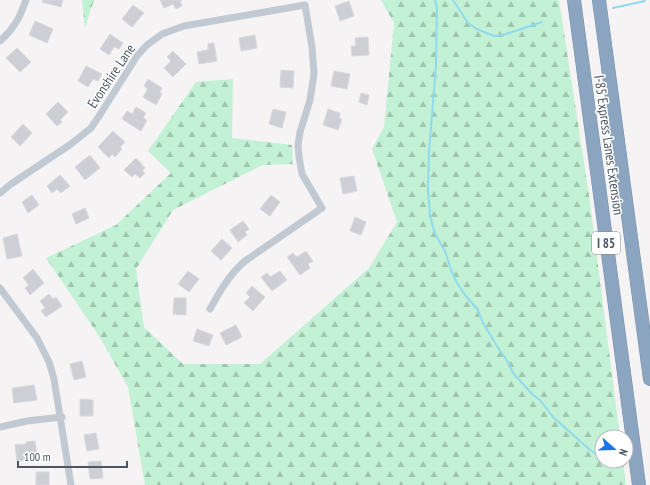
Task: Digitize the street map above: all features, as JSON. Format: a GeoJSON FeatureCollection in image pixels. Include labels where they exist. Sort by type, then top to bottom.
{"type":"FeatureCollection","features":[{"type":"Feature","properties":{"kind":"highway","name":"I-85 Express Lanes Extension"},"geometry":{"type":"LineString","coordinates":[[574,0],[639,485]]}},
{"type":"Feature","properties":{"kind":"highway","name":"I-85 Express Lanes Extension"},"geometry":{"type":"LineString","coordinates":[[599,0],[650,379]]}},
{"type":"Feature","properties":{"kind":"street"},"geometry":{"type":"LineString","coordinates":[[0,41],[6,36],[21,15],[26,0]]}},
{"type":"Feature","properties":{"kind":"street","name":"Evonshire Lane"},"geometry":{"type":"LineString","coordinates":[[0,193],[71,144],[91,128],[137,56],[147,45],[162,34],[184,26],[305,5],[312,47],[314,74],[310,100],[300,132],[298,145],[299,157],[302,174],[322,208],[271,242],[237,268],[224,285],[210,309]]}},
{"type":"Feature","properties":{"kind":"street"},"geometry":{"type":"LineString","coordinates":[[0,288],[37,338],[49,362],[54,379],[61,417],[71,485]]}},
{"type":"Feature","properties":{"kind":"street"},"geometry":{"type":"LineString","coordinates":[[0,427],[27,421],[61,417]]}},
{"type":"Feature","properties":{"kind":"green space"},"geometry":{"type":"Polygon","coordinates":[[[82,0],[95,0],[85,28],[82,0]]]}},
{"type":"Feature","properties":{"kind":"green space"},"geometry":{"type":"Polygon","coordinates":[[[381,0],[559,0],[589,195],[619,429],[594,429],[594,469],[624,469],[626,485],[145,485],[128,387],[99,336],[46,258],[116,225],[171,173],[148,151],[196,82],[233,79],[232,138],[292,145],[293,164],[263,165],[173,210],[136,269],[144,327],[183,364],[260,364],[369,268],[397,222],[372,149],[384,127],[394,23],[381,0]]]}},
{"type":"Feature","properties":{"kind":"building"},"geometry":{"type":"Polygon","coordinates":[[[43,0],[63,0],[61,7],[42,2],[43,0]]]}},
{"type":"Feature","properties":{"kind":"building"},"geometry":{"type":"Polygon","coordinates":[[[160,0],[182,0],[180,1],[182,6],[176,9],[173,4],[164,8],[160,0]]]}},
{"type":"Feature","properties":{"kind":"building"},"geometry":{"type":"Polygon","coordinates":[[[349,1],[354,16],[340,21],[335,6],[349,1]]]}},
{"type":"Feature","properties":{"kind":"building"},"geometry":{"type":"Polygon","coordinates":[[[133,5],[144,13],[132,27],[122,19],[133,5]]]}},
{"type":"Feature","properties":{"kind":"building"},"geometry":{"type":"Polygon","coordinates":[[[35,21],[53,29],[47,43],[29,35],[35,21]]]}},
{"type":"Feature","properties":{"kind":"building"},"geometry":{"type":"Polygon","coordinates":[[[110,34],[123,43],[119,49],[114,47],[109,55],[100,49],[110,34]]]}},
{"type":"Feature","properties":{"kind":"building"},"geometry":{"type":"Polygon","coordinates":[[[255,35],[257,48],[241,51],[239,38],[255,35]]]}},
{"type":"Feature","properties":{"kind":"building"},"geometry":{"type":"Polygon","coordinates":[[[368,37],[369,55],[352,56],[351,46],[356,46],[355,38],[368,37]]]}},
{"type":"Feature","properties":{"kind":"building"},"geometry":{"type":"Polygon","coordinates":[[[214,43],[217,61],[199,64],[197,52],[208,50],[208,44],[214,43]]]}},
{"type":"Feature","properties":{"kind":"building"},"geometry":{"type":"Polygon","coordinates":[[[17,48],[31,62],[20,72],[6,58],[17,48]]]}},
{"type":"Feature","properties":{"kind":"building"},"geometry":{"type":"Polygon","coordinates":[[[173,51],[186,64],[173,77],[164,68],[171,61],[167,57],[173,51]]]}},
{"type":"Feature","properties":{"kind":"building"},"geometry":{"type":"Polygon","coordinates":[[[86,66],[102,74],[98,81],[93,79],[88,87],[78,81],[86,66]]]}},
{"type":"Feature","properties":{"kind":"building"},"geometry":{"type":"Polygon","coordinates":[[[281,70],[294,71],[293,88],[280,87],[281,70]]]}},
{"type":"Feature","properties":{"kind":"building"},"geometry":{"type":"Polygon","coordinates":[[[334,71],[350,74],[347,89],[331,86],[334,71]]]}},
{"type":"Feature","properties":{"kind":"building"},"geometry":{"type":"Polygon","coordinates":[[[148,79],[162,88],[160,92],[162,94],[156,105],[143,97],[148,89],[144,86],[148,79]]]}},
{"type":"Feature","properties":{"kind":"building"},"geometry":{"type":"Polygon","coordinates":[[[361,93],[369,95],[367,105],[359,102],[361,93]]]}},
{"type":"Feature","properties":{"kind":"building"},"geometry":{"type":"Polygon","coordinates":[[[58,102],[68,112],[60,120],[62,122],[57,126],[46,114],[58,102]]]}},
{"type":"Feature","properties":{"kind":"building"},"geometry":{"type":"Polygon","coordinates":[[[136,107],[146,113],[143,118],[147,120],[141,131],[122,119],[127,111],[132,114],[136,107]]]}},
{"type":"Feature","properties":{"kind":"building"},"geometry":{"type":"Polygon","coordinates":[[[273,109],[286,112],[282,128],[269,124],[273,109]]]}},
{"type":"Feature","properties":{"kind":"building"},"geometry":{"type":"Polygon","coordinates":[[[328,109],[340,113],[339,118],[342,119],[338,130],[323,125],[328,109]]]}},
{"type":"Feature","properties":{"kind":"building"},"geometry":{"type":"Polygon","coordinates":[[[23,124],[32,133],[20,146],[11,137],[23,124]]]}},
{"type":"Feature","properties":{"kind":"building"},"geometry":{"type":"Polygon","coordinates":[[[113,131],[125,142],[120,147],[122,149],[115,157],[112,154],[109,158],[98,147],[113,131]]]}},
{"type":"Feature","properties":{"kind":"building"},"geometry":{"type":"Polygon","coordinates":[[[90,155],[100,168],[85,180],[75,167],[90,155]]]}},
{"type":"Feature","properties":{"kind":"building"},"geometry":{"type":"Polygon","coordinates":[[[136,158],[145,168],[142,171],[145,173],[140,178],[135,174],[132,177],[124,170],[136,158]]]}},
{"type":"Feature","properties":{"kind":"building"},"geometry":{"type":"Polygon","coordinates":[[[60,175],[70,186],[61,193],[57,189],[52,193],[47,186],[60,175]]]}},
{"type":"Feature","properties":{"kind":"building"},"geometry":{"type":"Polygon","coordinates":[[[354,176],[357,191],[343,194],[340,178],[354,176]]]}},
{"type":"Feature","properties":{"kind":"building"},"geometry":{"type":"Polygon","coordinates":[[[32,195],[39,205],[28,213],[22,202],[32,195]]]}},
{"type":"Feature","properties":{"kind":"building"},"geometry":{"type":"Polygon","coordinates":[[[271,195],[280,202],[270,216],[260,209],[271,195]]]}},
{"type":"Feature","properties":{"kind":"building"},"geometry":{"type":"Polygon","coordinates":[[[85,208],[89,218],[76,224],[72,214],[85,208]]]}},
{"type":"Feature","properties":{"kind":"building"},"geometry":{"type":"Polygon","coordinates":[[[355,217],[366,222],[361,235],[350,231],[355,217]]]}},
{"type":"Feature","properties":{"kind":"building"},"geometry":{"type":"Polygon","coordinates":[[[243,221],[249,229],[245,232],[247,235],[238,242],[230,230],[243,221]]]}},
{"type":"Feature","properties":{"kind":"building"},"geometry":{"type":"Polygon","coordinates":[[[17,234],[22,256],[7,259],[3,238],[17,234]]]}},
{"type":"Feature","properties":{"kind":"building"},"geometry":{"type":"Polygon","coordinates":[[[222,239],[232,248],[221,260],[211,251],[222,239]]]}},
{"type":"Feature","properties":{"kind":"building"},"geometry":{"type":"Polygon","coordinates":[[[306,251],[313,261],[308,264],[310,268],[300,275],[287,257],[293,253],[297,257],[306,251]]]}},
{"type":"Feature","properties":{"kind":"building"},"geometry":{"type":"Polygon","coordinates":[[[33,269],[44,283],[30,295],[25,288],[29,285],[23,278],[33,269]]]}},
{"type":"Feature","properties":{"kind":"building"},"geometry":{"type":"Polygon","coordinates":[[[188,271],[199,279],[189,292],[178,284],[188,271]]]}},
{"type":"Feature","properties":{"kind":"building"},"geometry":{"type":"Polygon","coordinates":[[[280,271],[287,280],[272,291],[261,277],[267,273],[270,277],[280,271]]]}},
{"type":"Feature","properties":{"kind":"building"},"geometry":{"type":"Polygon","coordinates":[[[252,286],[265,297],[253,311],[244,303],[250,297],[246,293],[252,286]]]}},
{"type":"Feature","properties":{"kind":"building"},"geometry":{"type":"Polygon","coordinates":[[[49,294],[53,299],[56,297],[62,306],[46,317],[41,311],[45,308],[40,301],[49,294]]]}},
{"type":"Feature","properties":{"kind":"building"},"geometry":{"type":"Polygon","coordinates":[[[174,298],[186,298],[186,315],[173,314],[174,298]]]}},
{"type":"Feature","properties":{"kind":"building"},"geometry":{"type":"Polygon","coordinates":[[[236,325],[242,337],[226,345],[220,333],[236,325]]]}},
{"type":"Feature","properties":{"kind":"building"},"geometry":{"type":"Polygon","coordinates":[[[197,329],[213,335],[209,346],[193,341],[197,329]]]}},
{"type":"Feature","properties":{"kind":"building"},"geometry":{"type":"Polygon","coordinates":[[[82,361],[86,377],[74,380],[70,364],[82,361]]]}},
{"type":"Feature","properties":{"kind":"building"},"geometry":{"type":"Polygon","coordinates":[[[34,385],[37,400],[14,403],[12,388],[34,385]]]}},
{"type":"Feature","properties":{"kind":"building"},"geometry":{"type":"Polygon","coordinates":[[[80,399],[93,400],[93,416],[80,416],[80,399]]]}},
{"type":"Feature","properties":{"kind":"building"},"geometry":{"type":"Polygon","coordinates":[[[96,433],[99,449],[87,451],[84,435],[96,433]]]}},
{"type":"Feature","properties":{"kind":"building"},"geometry":{"type":"Polygon","coordinates":[[[35,441],[37,457],[32,457],[32,460],[17,461],[15,445],[35,441]]]}},
{"type":"Feature","properties":{"kind":"building"},"geometry":{"type":"Polygon","coordinates":[[[101,461],[103,478],[90,479],[88,462],[101,461]]]}},
{"type":"Feature","properties":{"kind":"building"},"geometry":{"type":"Polygon","coordinates":[[[36,472],[49,472],[49,485],[36,485],[36,472]]]}},
{"type":"Feature","properties":{"kind":"waterway"},"geometry":{"type":"LineString","coordinates":[[435,0],[437,8],[436,65],[429,152],[428,190],[430,216],[435,234],[445,251],[457,283],[478,310],[483,323],[508,362],[513,373],[533,395],[540,400],[553,417],[594,453]]}},
{"type":"Feature","properties":{"kind":"waterway"},"geometry":{"type":"LineString","coordinates":[[453,0],[468,23],[477,29],[494,36],[503,35],[542,22]]}},
{"type":"Feature","properties":{"kind":"waterway"},"geometry":{"type":"LineString","coordinates":[[613,8],[645,1]]}}]}
